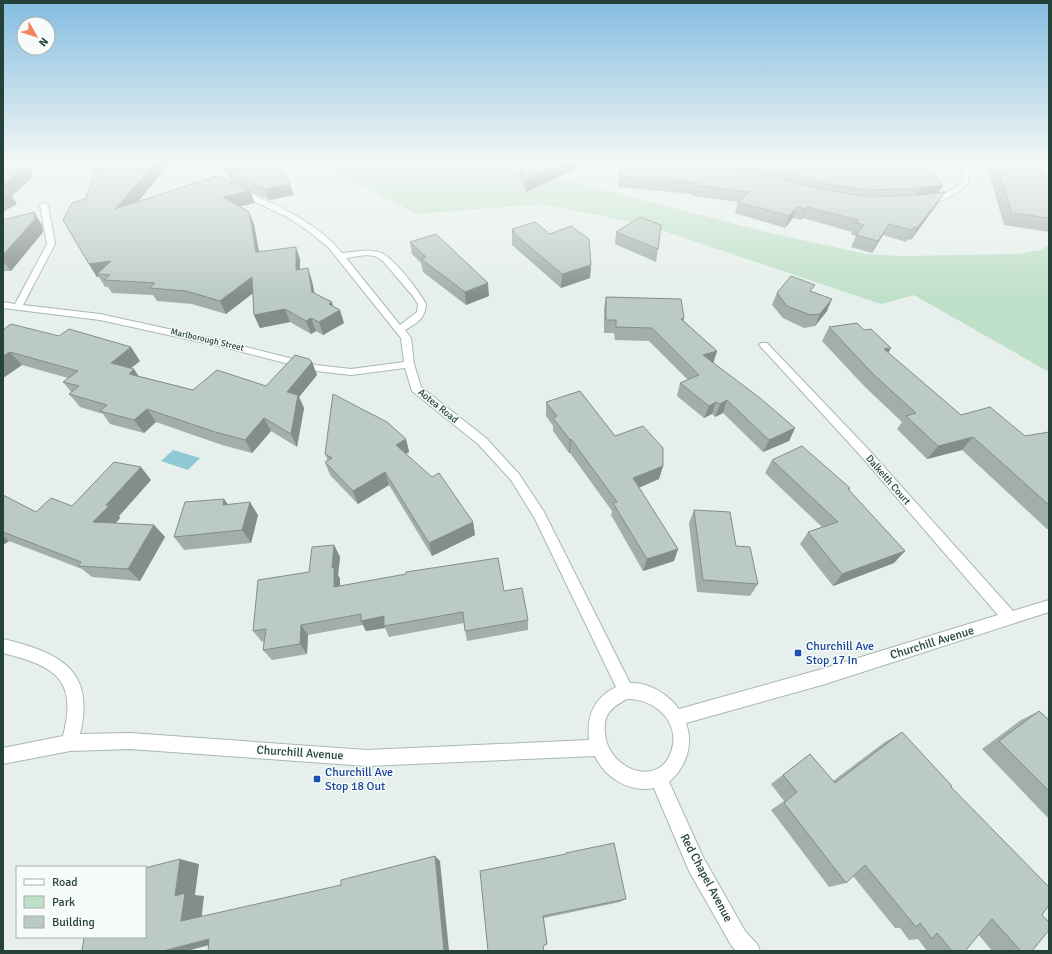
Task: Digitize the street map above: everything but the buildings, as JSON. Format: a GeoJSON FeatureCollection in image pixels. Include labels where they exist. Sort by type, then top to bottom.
{"type":"FeatureCollection","features":[{"type":"Feature","properties":{"kind":"street"},"geometry":{"type":"LineString","coordinates":[[18,306],[51,244],[44,207]]}},
{"type":"Feature","properties":{"kind":"street","name":"Aotea Road"},"geometry":{"type":"LineString","coordinates":[[272,207],[290,215],[310,228],[331,245],[406,338],[409,364],[416,389],[482,441],[515,477],[540,516],[626,691]]}},
{"type":"Feature","properties":{"kind":"street"},"geometry":{"type":"LineString","coordinates":[[339,256],[366,253],[377,254],[385,258],[416,294],[422,304],[421,313],[412,322],[399,330]]}},
{"type":"Feature","properties":{"kind":"street","name":"Marlborough Street"},"geometry":{"type":"LineString","coordinates":[[3,305],[122,321],[223,344],[316,368],[351,372],[409,364]]}},
{"type":"Feature","properties":{"kind":"street","name":"Dalkeith Court"},"geometry":{"type":"LineString","coordinates":[[764,345],[864,452],[1010,618]]}},
{"type":"Feature","properties":{"kind":"street","name":"Churchill Avenue"},"geometry":{"type":"LineString","coordinates":[[676,718],[822,677],[1049,606]]}},
{"type":"Feature","properties":{"kind":"street"},"geometry":{"type":"LineString","coordinates":[[3,646],[35,654],[59,666],[73,684],[76,710],[70,743]]}},
{"type":"Feature","properties":{"kind":"street"},"geometry":{"type":"LineString","coordinates":[[626,691],[640,691],[654,696],[667,705],[676,718],[681,733],[682,747],[678,761],[670,772],[645,782],[630,779],[617,772],[606,762],[598,748],[596,734],[597,719],[603,706],[614,696],[626,691]]}},
{"type":"Feature","properties":{"kind":"street","name":"Churchill Avenue"},"geometry":{"type":"LineString","coordinates":[[3,756],[70,743],[130,741],[367,758],[598,748]]}},
{"type":"Feature","properties":{"kind":"street","name":"Red Chapel Avenue"},"geometry":{"type":"LineString","coordinates":[[658,778],[696,864],[738,938],[750,951]]}},
{"type":"Feature","properties":{"kind":"green space"},"geometry":{"type":"Polygon","coordinates":[[[403,207],[510,207],[417,214],[403,207]]]}},
{"type":"Feature","properties":{"kind":"green space"},"geometry":{"type":"Polygon","coordinates":[[[554,207],[668,207],[770,233],[866,254],[902,256],[1017,254],[1041,250],[1049,245],[1049,372],[914,295],[881,304],[646,225],[554,207]]]}},
{"type":"Feature","properties":{"kind":"water"},"geometry":{"type":"Polygon","coordinates":[[[173,450],[200,458],[188,470],[161,461],[173,450]]]}},
{"type":"Feature","properties":{"kind":"place","name":"Churchill Ave Stop 17 In"},"geometry":{"type":"Point","coordinates":[798,653]}},
{"type":"Feature","properties":{"kind":"place","name":"Churchill Ave Stop 18 Out"},"geometry":{"type":"Point","coordinates":[317,779]}}]}
